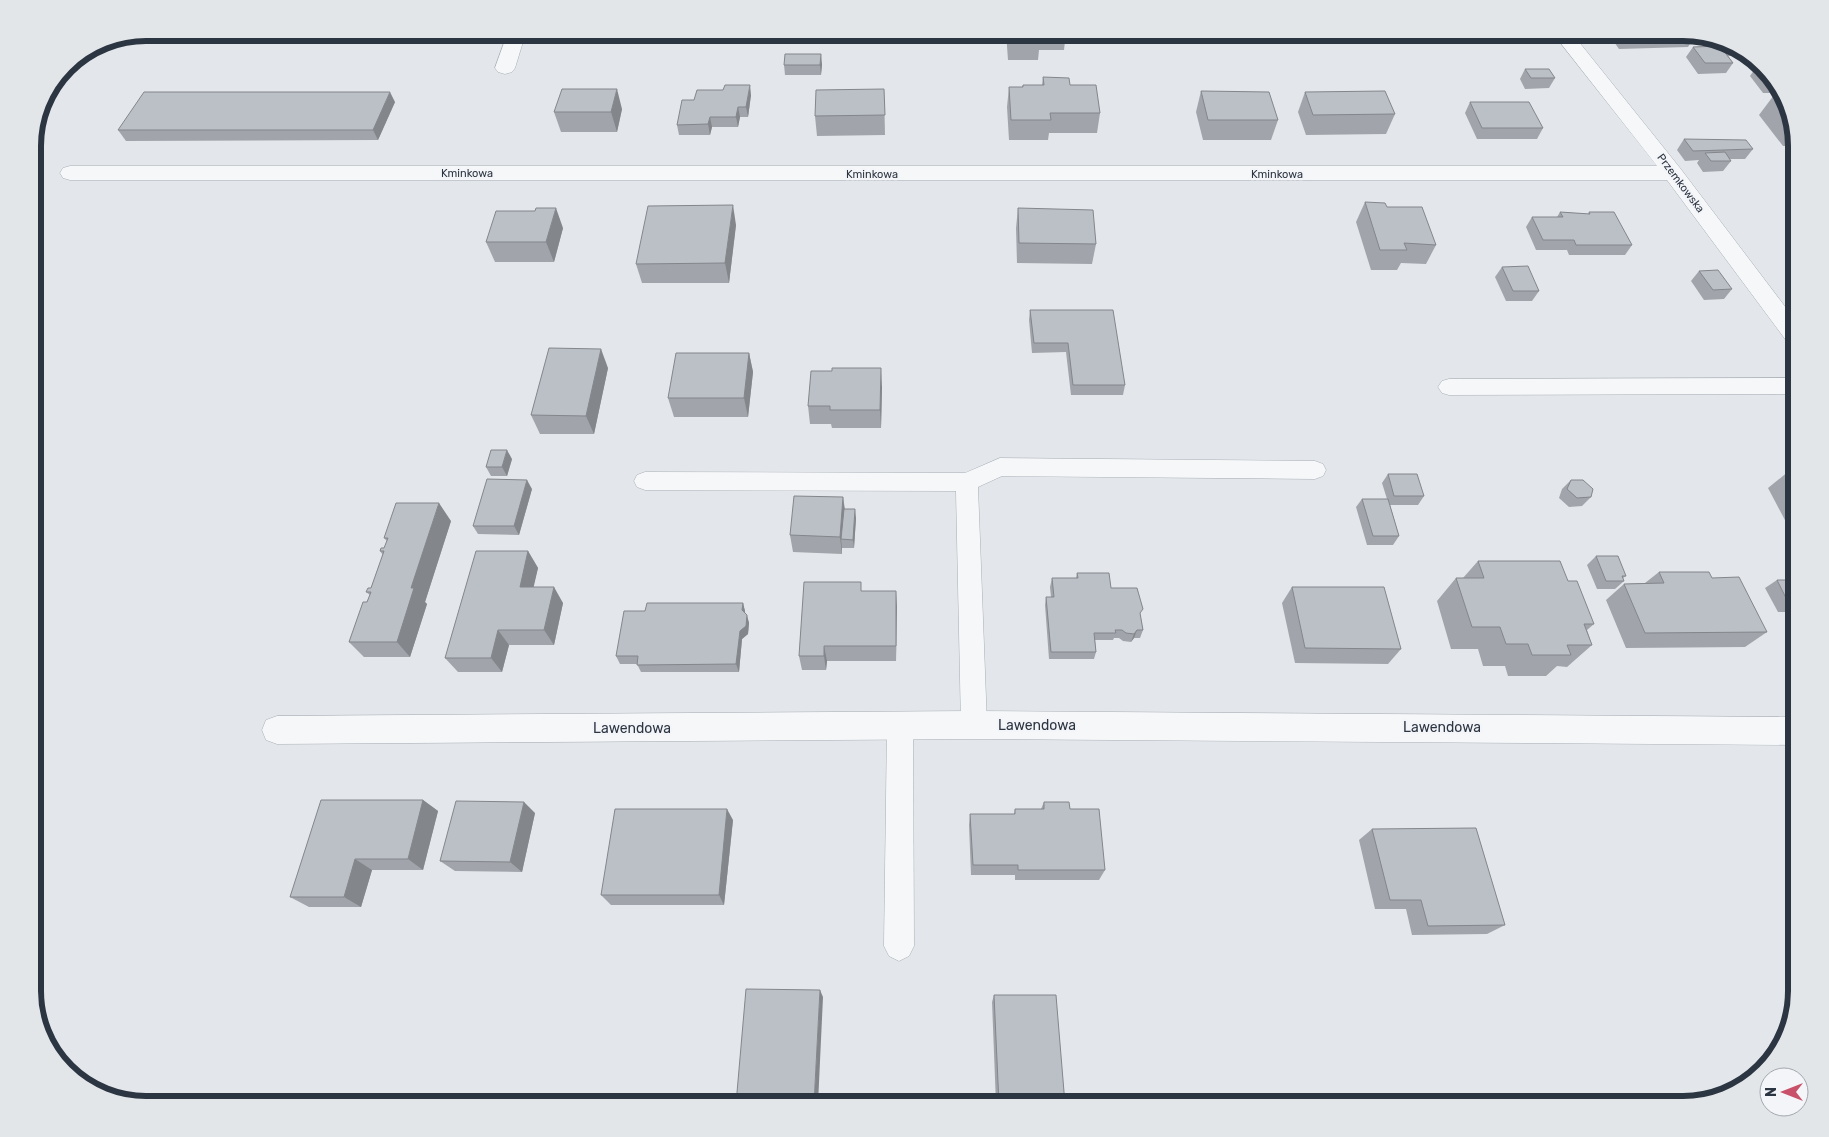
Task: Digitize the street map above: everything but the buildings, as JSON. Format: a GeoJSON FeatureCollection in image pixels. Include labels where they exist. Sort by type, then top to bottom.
{"type":"FeatureCollection","features":[{"type":"Feature","properties":{"kind":"street"},"geometry":{"type":"LineString","coordinates":[[504,68],[514,41]]}},
{"type":"Feature","properties":{"kind":"street","name":"Przemkowska"},"geometry":{"type":"LineString","coordinates":[[1568,41],[1673,173],[1788,326]]}},
{"type":"Feature","properties":{"kind":"street","name":"Kminkowa"},"geometry":{"type":"LineString","coordinates":[[70,173],[1673,173]]}},
{"type":"Feature","properties":{"kind":"street","name":"Lawendowa"},"geometry":{"type":"LineString","coordinates":[[277,730],[974,725],[1788,731]]}},
{"type":"Feature","properties":{"kind":"lane"},"geometry":{"type":"LineString","coordinates":[[1449,387],[1788,386]]}},
{"type":"Feature","properties":{"kind":"lane"},"geometry":{"type":"LineString","coordinates":[[645,480],[967,482],[1000,467],[1315,470]]}},
{"type":"Feature","properties":{"kind":"lane"},"geometry":{"type":"LineString","coordinates":[[967,482],[974,725]]}},
{"type":"Feature","properties":{"kind":"lane"},"geometry":{"type":"LineString","coordinates":[[899,946],[900,726]]}}]}
